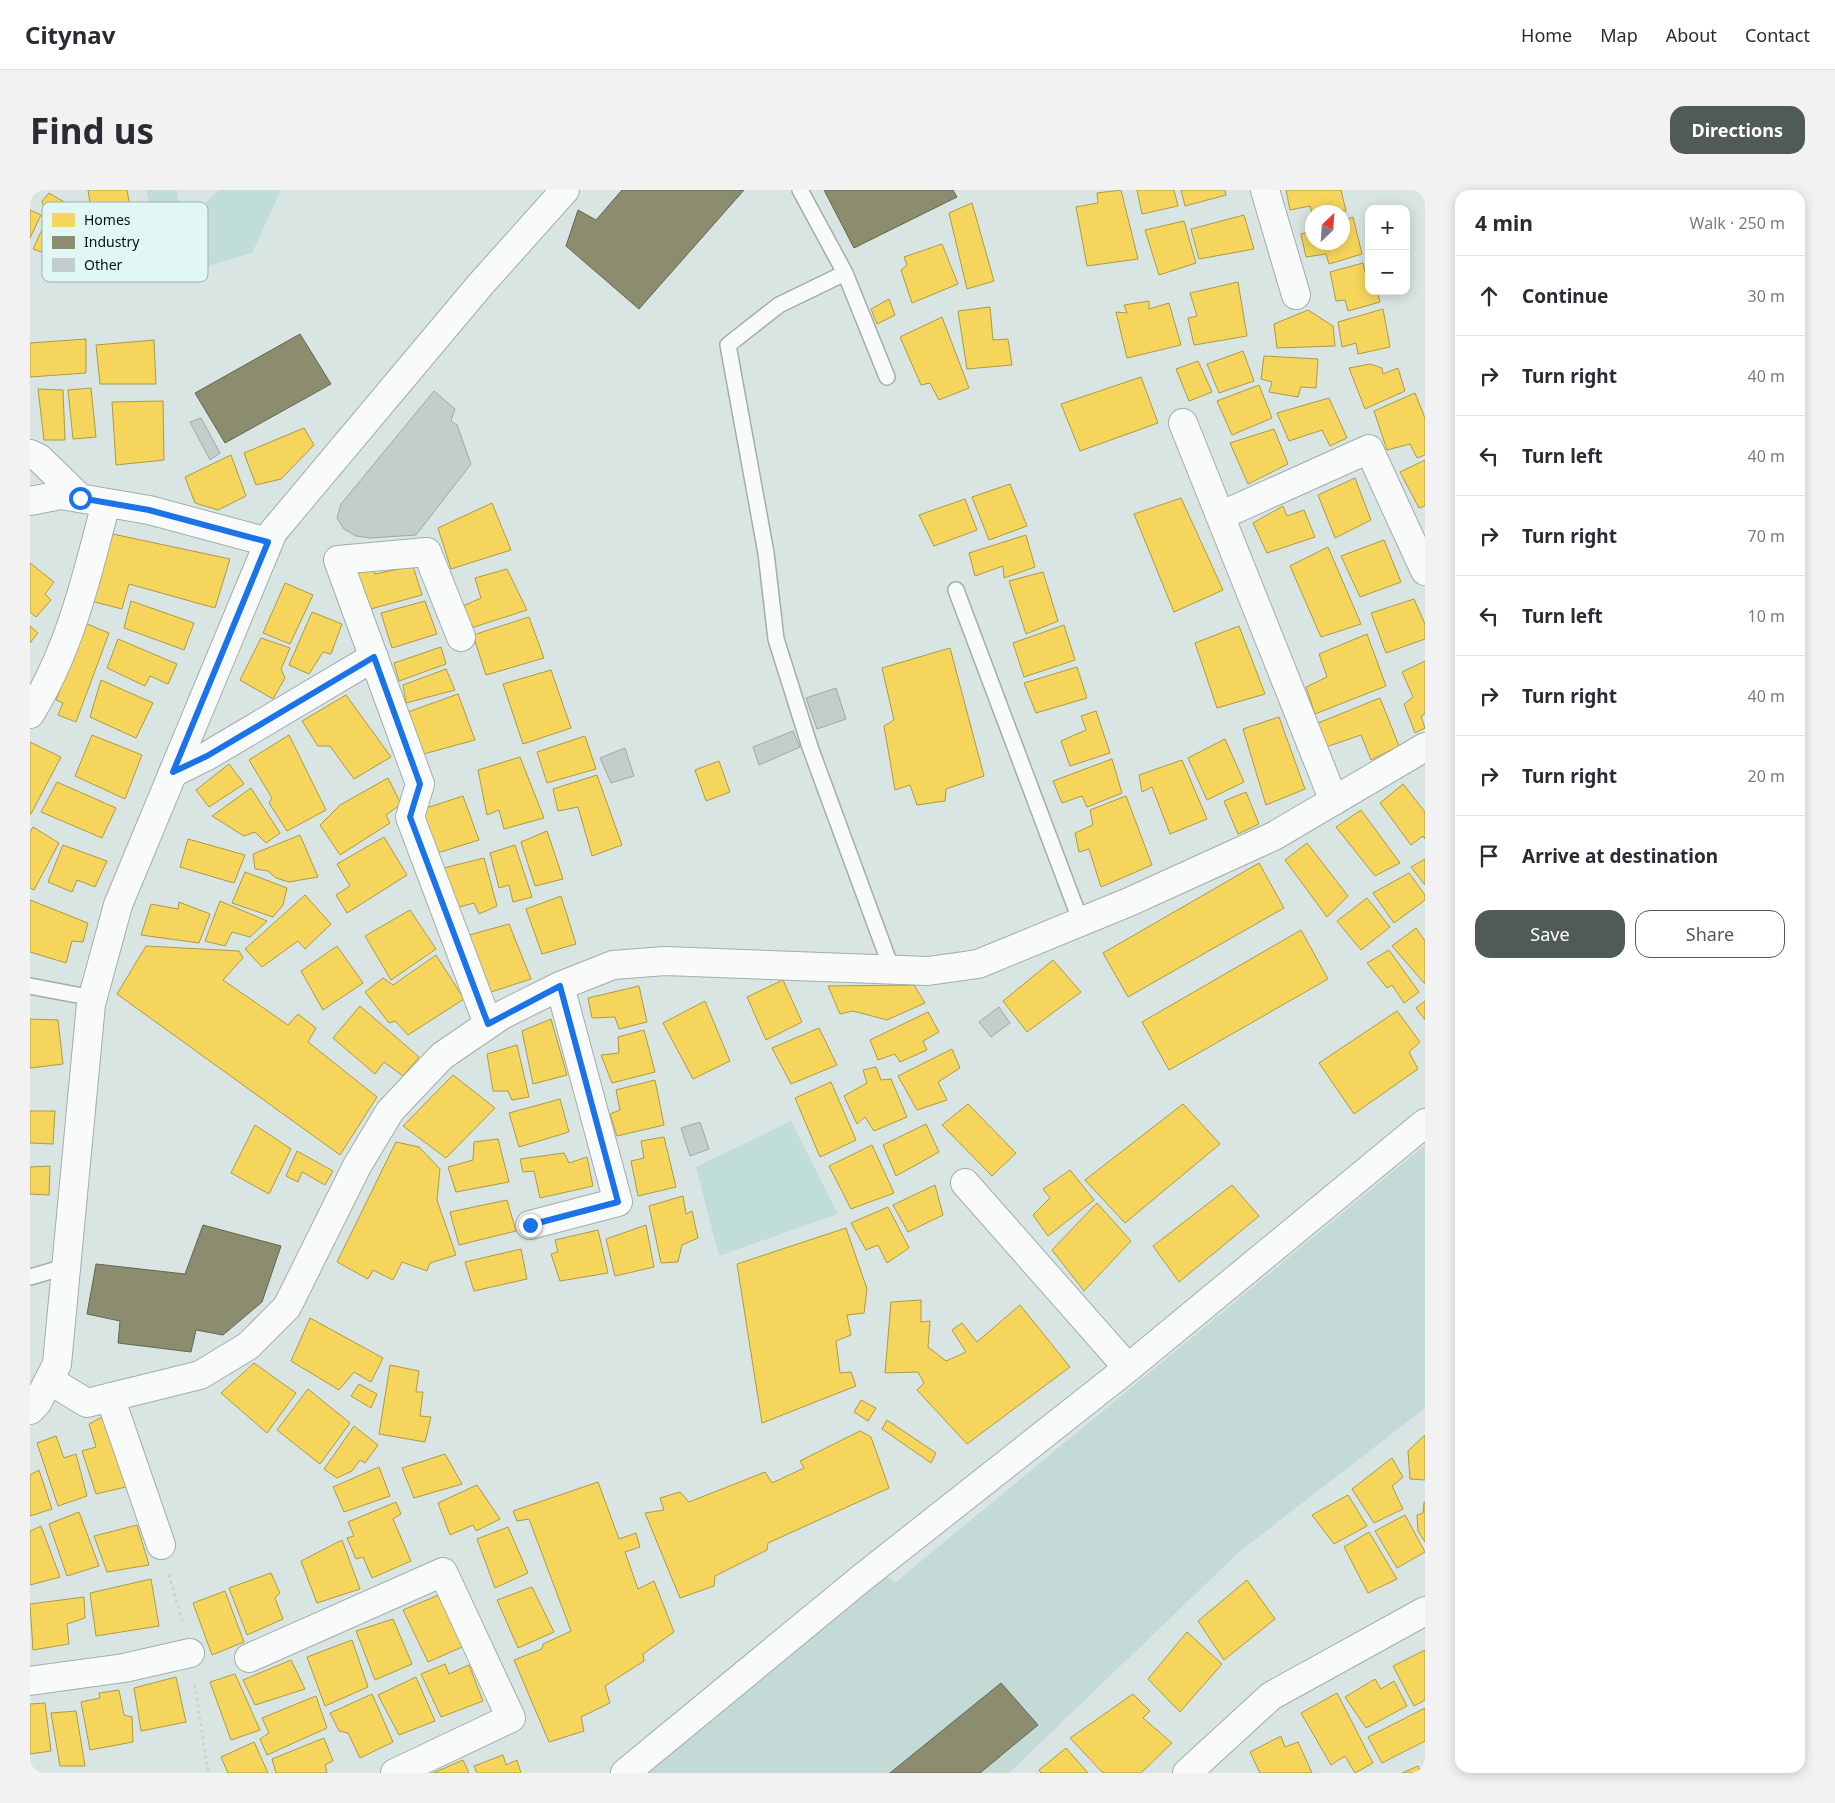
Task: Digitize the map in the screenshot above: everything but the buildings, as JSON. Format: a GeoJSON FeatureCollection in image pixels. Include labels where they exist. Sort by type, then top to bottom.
{"type":"FeatureCollection","features":[{"type":"Feature","properties":{"kind":"street"},"geometry":{"type":"LineString","coordinates":[[30,1410],[57,1364],[93,998],[118,905],[268,542],[273,532],[461,308],[565,190]]}},
{"type":"Feature","properties":{"kind":"street"},"geometry":{"type":"LineString","coordinates":[[1265,190],[1296,295]]}},
{"type":"Feature","properties":{"kind":"street"},"geometry":{"type":"LineString","coordinates":[[1182,423],[1334,800]]}},
{"type":"Feature","properties":{"kind":"street"},"geometry":{"type":"LineString","coordinates":[[1220,516],[1369,449],[1425,572]]}},
{"type":"Feature","properties":{"kind":"street"},"geometry":{"type":"LineString","coordinates":[[30,454],[39,458],[80,498]]}},
{"type":"Feature","properties":{"kind":"street"},"geometry":{"type":"LineString","coordinates":[[30,501],[61,495],[80,498],[149,510],[268,542]]}},
{"type":"Feature","properties":{"kind":"street"},"geometry":{"type":"LineString","coordinates":[[30,714],[47,686],[79,607],[106,503]]}},
{"type":"Feature","properties":{"kind":"street"},"geometry":{"type":"LineString","coordinates":[[461,637],[427,552],[338,560],[420,784],[410,817],[488,1024]]}},
{"type":"Feature","properties":{"kind":"street"},"geometry":{"type":"LineString","coordinates":[[173,772],[207,756],[374,657]]}},
{"type":"Feature","properties":{"kind":"street"},"geometry":{"type":"LineString","coordinates":[[49,1380],[87,1403],[200,1375],[248,1346],[287,1307],[357,1166],[390,1111],[442,1056],[488,1024],[560,986],[613,965],[665,961],[928,971],[978,964],[1081,922],[1274,836],[1425,746]]}},
{"type":"Feature","properties":{"kind":"street"},"geometry":{"type":"LineString","coordinates":[[530,1225],[618,1202],[560,986]]}},
{"type":"Feature","properties":{"kind":"street"},"geometry":{"type":"LineString","coordinates":[[625,1773],[863,1577],[1128,1368],[1425,1123]]}},
{"type":"Feature","properties":{"kind":"street"},"geometry":{"type":"LineString","coordinates":[[965,1183],[1128,1368]]}},
{"type":"Feature","properties":{"kind":"street"},"geometry":{"type":"LineString","coordinates":[[110,1397],[161,1546]]}},
{"type":"Feature","properties":{"kind":"street"},"geometry":{"type":"LineString","coordinates":[[249,1658],[443,1572],[511,1718],[395,1773]]}},
{"type":"Feature","properties":{"kind":"street"},"geometry":{"type":"LineString","coordinates":[[1187,1773],[1270,1696],[1425,1611]]}},
{"type":"Feature","properties":{"kind":"street"},"geometry":{"type":"LineString","coordinates":[[30,1681],[124,1668],[190,1653]]}},
{"type":"Feature","properties":{"kind":"lane"},"geometry":{"type":"LineString","coordinates":[[800,190],[845,273],[887,377]]}},
{"type":"Feature","properties":{"kind":"lane"},"geometry":{"type":"LineString","coordinates":[[845,273],[779,305],[728,344],[766,553],[776,639],[810,747],[892,970]]}},
{"type":"Feature","properties":{"kind":"lane"},"geometry":{"type":"LineString","coordinates":[[956,590],[1081,922]]}},
{"type":"Feature","properties":{"kind":"lane"},"geometry":{"type":"LineString","coordinates":[[30,986],[93,998]]}},
{"type":"Feature","properties":{"kind":"lane"},"geometry":{"type":"LineString","coordinates":[[30,1277],[68,1266]]}},
{"type":"Feature","properties":{"kind":"shaded area"},"geometry":{"type":"Polygon","coordinates":[[[146,190],[177,190],[179,202],[149,202],[146,190]]]}},
{"type":"Feature","properties":{"kind":"shaded area"},"geometry":{"type":"Polygon","coordinates":[[[219,190],[281,190],[252,253],[208,266],[208,202],[206,202],[219,190]]]}},
{"type":"Feature","properties":{"kind":"shaded area"},"geometry":{"type":"Polygon","coordinates":[[[791,1121],[838,1214],[719,1256],[696,1167],[791,1121]]]}},
{"type":"Feature","properties":{"kind":"shaded area"},"geometry":{"type":"Polygon","coordinates":[[[1425,1145],[1425,1408],[1239,1552],[1009,1773],[641,1773],[882,1573],[896,1582],[1425,1145]]]}},
{"type":"Feature","properties":{"kind":"route"},"geometry":{"type":"LineString","coordinates":[[80,498],[149,510],[268,542],[173,772],[207,756],[374,657],[414,761],[420,784],[410,817],[488,1024],[560,986],[618,1202],[530,1225]]}}]}
